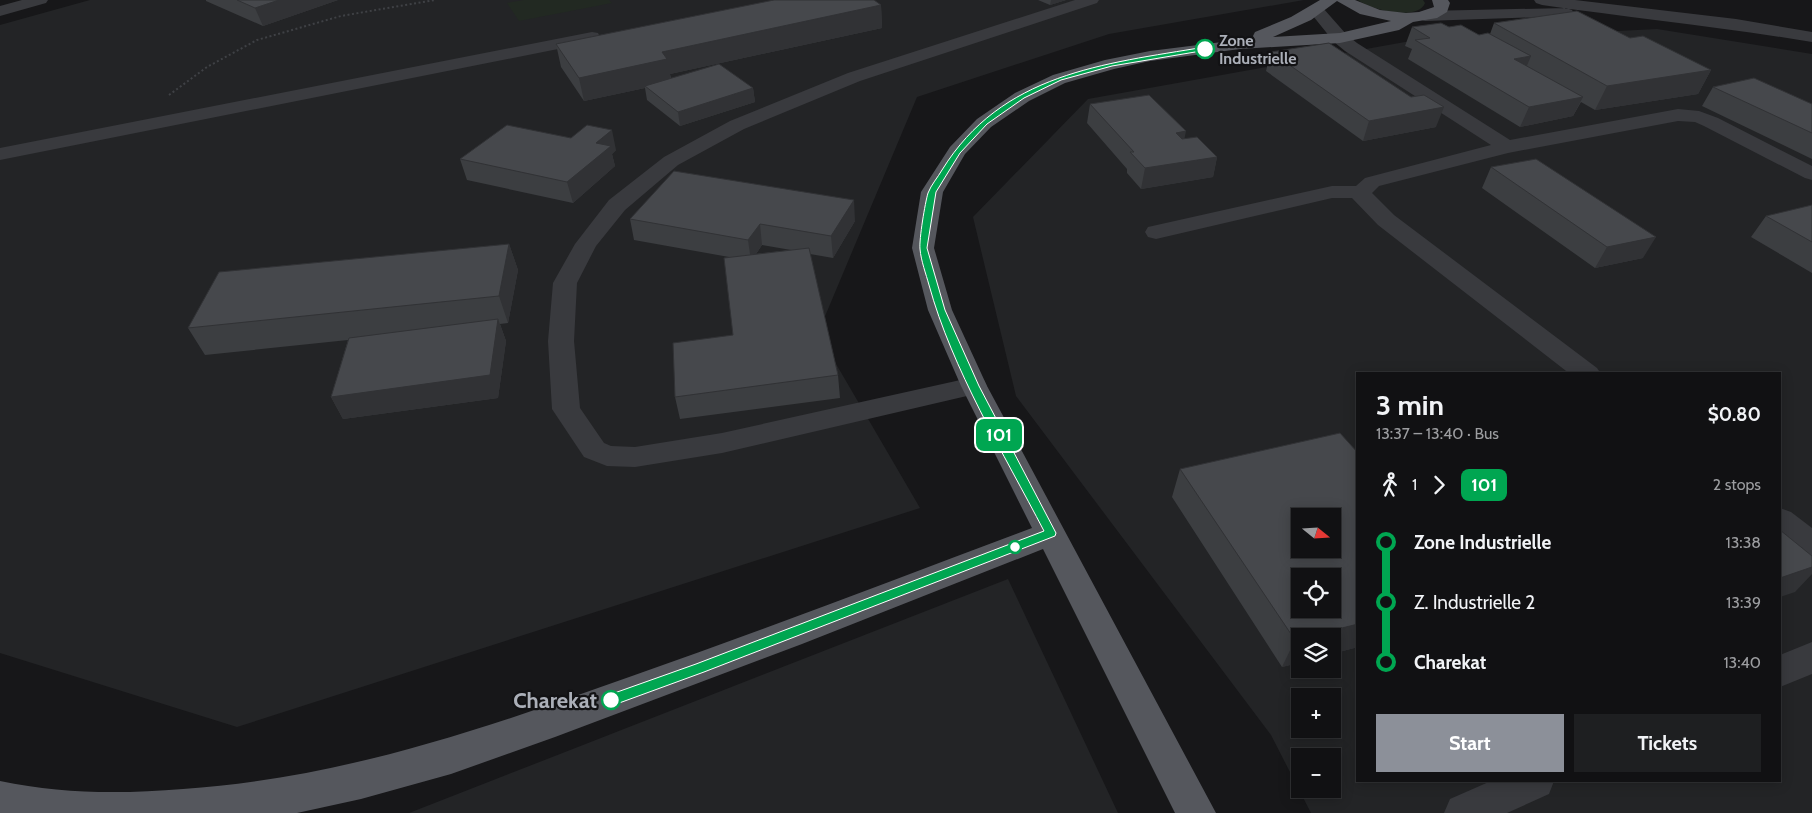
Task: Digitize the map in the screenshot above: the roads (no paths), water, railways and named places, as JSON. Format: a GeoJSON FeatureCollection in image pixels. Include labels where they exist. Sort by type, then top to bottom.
{"type":"FeatureCollection","features":[{"type":"Feature","properties":{"kind":"main road"},"geometry":{"type":"LineString","coordinates":[[1240,44],[1317,11],[1330,0]]}},
{"type":"Feature","properties":{"kind":"main road"},"geometry":{"type":"LineString","coordinates":[[1344,0],[1362,10],[1377,14],[1418,17]]}},
{"type":"Feature","properties":{"kind":"main road"},"geometry":{"type":"LineString","coordinates":[[1196,813],[974,386],[940,310],[923,248],[932,192],[957,151],[984,123],[1022,97],[1059,79],[1111,64],[1150,56],[1240,44],[1340,38],[1393,27],[1418,17],[1436,13],[1441,9],[1442,3],[1440,0]]}},
{"type":"Feature","properties":{"kind":"main road"},"geometry":{"type":"LineString","coordinates":[[0,800],[70,812],[134,812],[199,808],[266,800],[344,785],[423,765],[497,741],[700,668],[1051,533]]}},
{"type":"Feature","properties":{"kind":"street"},"geometry":{"type":"LineString","coordinates":[[0,11],[40,0]]}},
{"type":"Feature","properties":{"kind":"street"},"geometry":{"type":"LineString","coordinates":[[974,386],[722,443],[636,457],[608,456],[594,450],[566,409],[561,341],[565,283],[586,244],[617,205],[671,161],[737,125],[854,77],[1091,0]]}},
{"type":"Feature","properties":{"kind":"street"},"geometry":{"type":"LineString","coordinates":[[1542,0],[1625,12],[1736,24],[1812,37]]}},
{"type":"Feature","properties":{"kind":"street"},"geometry":{"type":"LineString","coordinates":[[1317,11],[1340,38],[1507,147]]}},
{"type":"Feature","properties":{"kind":"street"},"geometry":{"type":"LineString","coordinates":[[1418,17],[1625,12]]}},
{"type":"Feature","properties":{"kind":"street"},"geometry":{"type":"LineString","coordinates":[[0,154],[608,34]]}},
{"type":"Feature","properties":{"kind":"street"},"geometry":{"type":"LineString","coordinates":[[1156,232],[1332,192],[1361,192],[1372,182],[1507,147],[1678,115],[1688,115],[1711,122],[1812,174]]}},
{"type":"Feature","properties":{"kind":"street"},"geometry":{"type":"LineString","coordinates":[[1361,192],[1362,198],[1386,220],[1585,372]]}},
{"type":"Feature","properties":{"kind":"street"},"geometry":{"type":"LineString","coordinates":[[1781,521],[1812,545]]}},
{"type":"Feature","properties":{"kind":"street"},"geometry":{"type":"LineString","coordinates":[[1781,672],[1812,658]]}},
{"type":"Feature","properties":{"kind":"street"},"geometry":{"type":"LineString","coordinates":[[1464,813],[1533,782]]}},
{"type":"Feature","properties":{"kind":"place","name":"Zone Industrielle"},"geometry":{"type":"Point","coordinates":[1205,49]}},
{"type":"Feature","properties":{"kind":"place","name":"Charekat"},"geometry":{"type":"Point","coordinates":[611,700]}}]}
